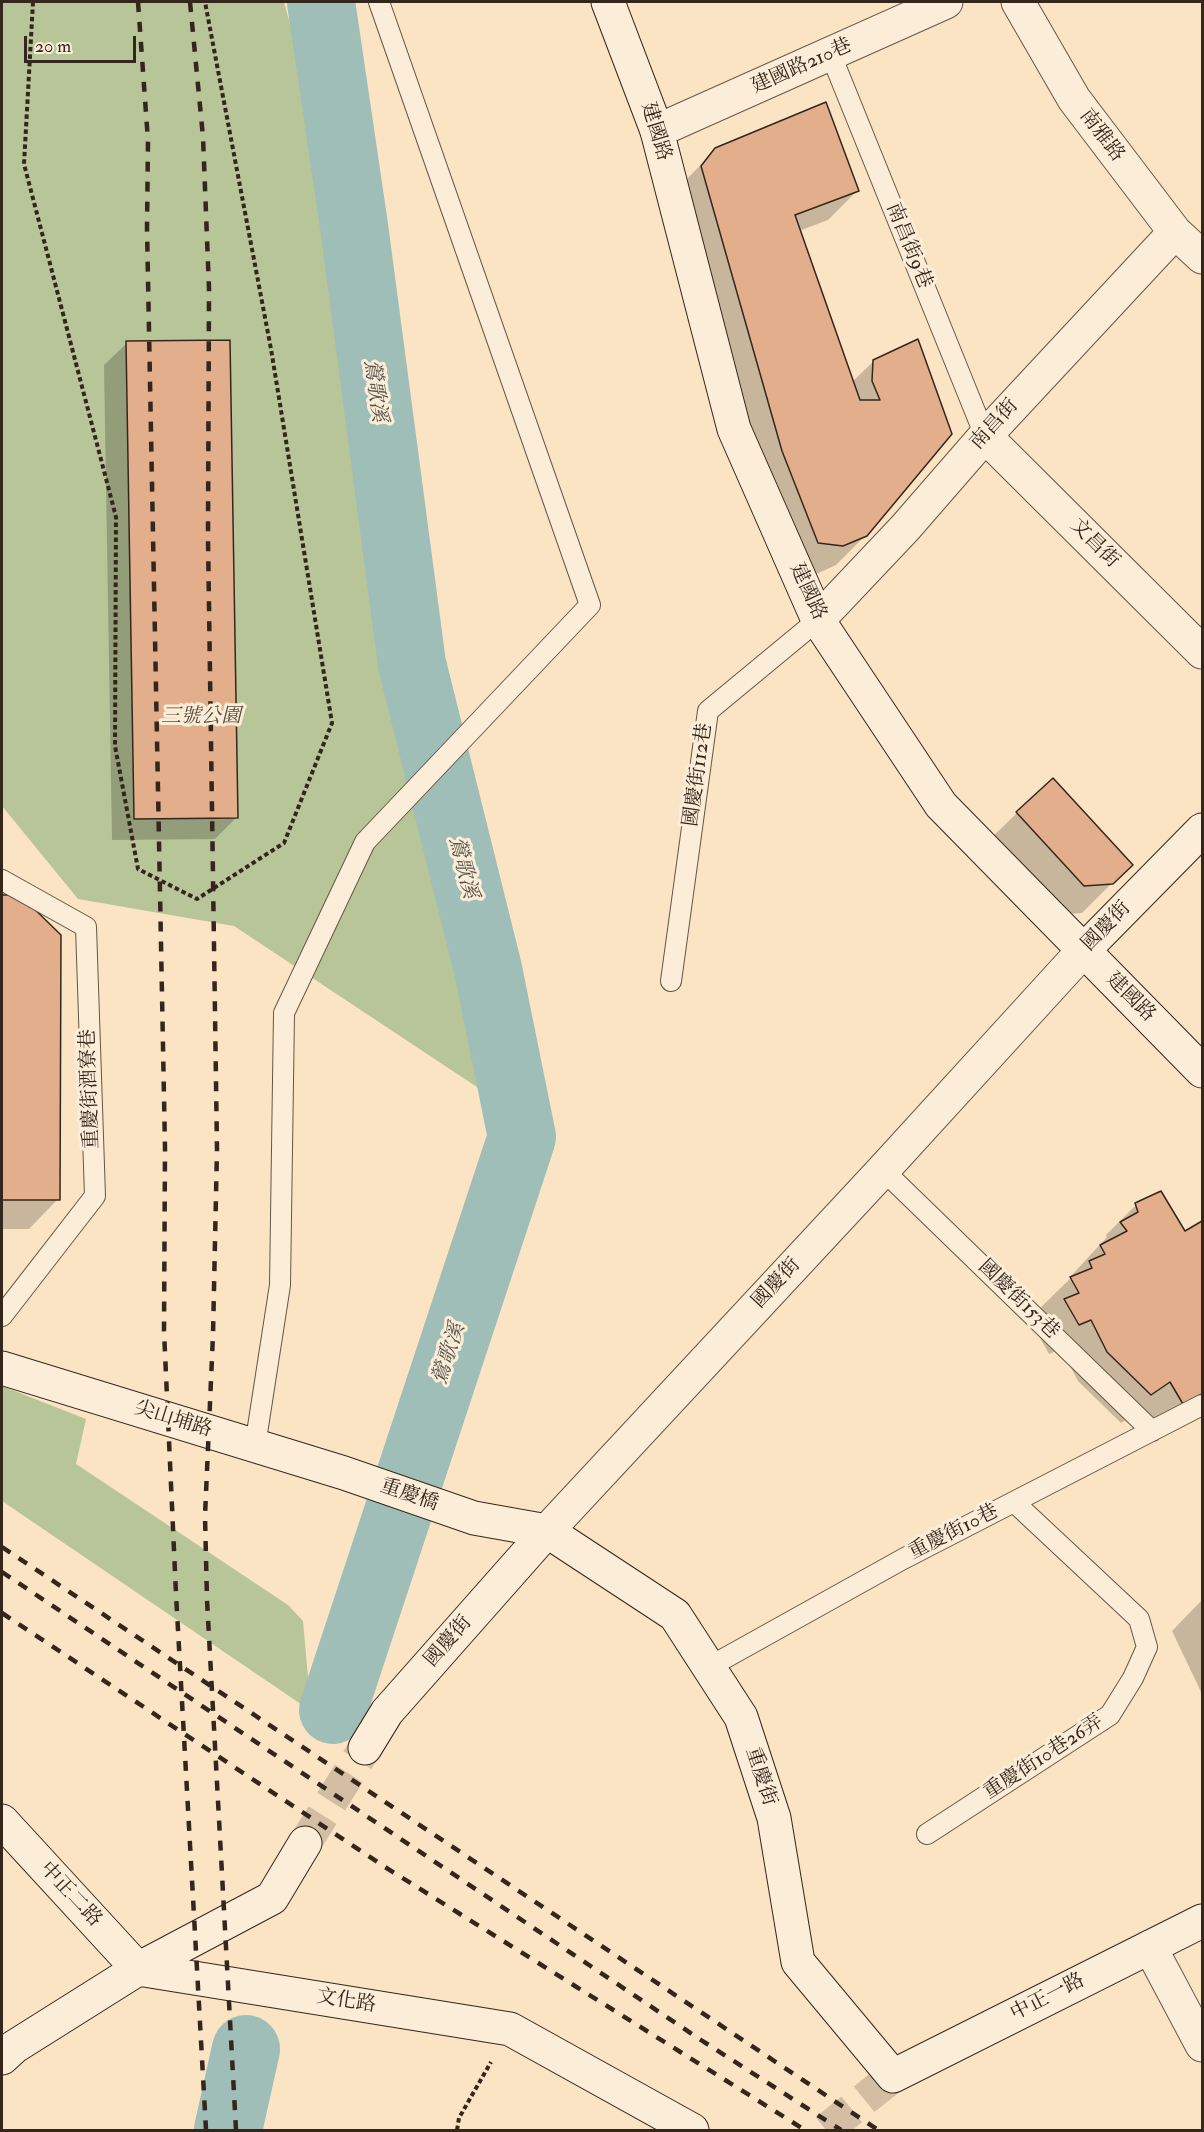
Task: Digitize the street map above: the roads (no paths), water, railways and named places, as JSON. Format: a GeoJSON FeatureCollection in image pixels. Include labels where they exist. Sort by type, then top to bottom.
{"type":"FeatureCollection","features":[{"type":"Feature","properties":{"kind":"street","name":"建國路"},"geometry":{"type":"LineString","coordinates":[[608,2],[657,131],[734,429],[818,620],[941,805],[1203,1071]]}},
{"type":"Feature","properties":{"kind":"street","name":"建國路210巷"},"geometry":{"type":"LineString","coordinates":[[657,131],[946,2]]}},
{"type":"Feature","properties":{"kind":"street","name":"南雅路"},"geometry":{"type":"LineString","coordinates":[[1018,2],[1074,99],[1175,232],[1203,257]]}},
{"type":"Feature","properties":{"kind":"street","name":"南昌街"},"geometry":{"type":"LineString","coordinates":[[818,620],[1175,232]]}},
{"type":"Feature","properties":{"kind":"street","name":"文昌街"},"geometry":{"type":"LineString","coordinates":[[985,436],[1203,651]]}},
{"type":"Feature","properties":{"kind":"street","name":"國慶街"},"geometry":{"type":"LineString","coordinates":[[365,1748],[387,1712],[547,1531],[1083,951],[1203,830]]}},
{"type":"Feature","properties":{"kind":"street","name":"尖山埔路"},"geometry":{"type":"LineString","coordinates":[[2,1368],[344,1473]]}},
{"type":"Feature","properties":{"kind":"street","name":"重慶橋"},"geometry":{"type":"LineString","coordinates":[[344,1473],[474,1518],[547,1531]]}},
{"type":"Feature","properties":{"kind":"street","name":"重慶街"},"geometry":{"type":"LineString","coordinates":[[547,1531],[675,1615],[741,1717],[774,1818],[798,1962],[893,2076]]}},
{"type":"Feature","properties":{"kind":"street","name":"中正二路"},"geometry":{"type":"LineString","coordinates":[[2,1821],[138,1969]]}},
{"type":"Feature","properties":{"kind":"street"},"geometry":{"type":"LineString","coordinates":[[2,2058],[14,2047],[138,1969],[272,1898],[305,1843]]}},
{"type":"Feature","properties":{"kind":"street","name":"中正一路"},"geometry":{"type":"LineString","coordinates":[[893,2076],[1203,1921]]}},
{"type":"Feature","properties":{"kind":"street"},"geometry":{"type":"LineString","coordinates":[[1150,1947],[1203,2044]]}},
{"type":"Feature","properties":{"kind":"street","name":"文化路"},"geometry":{"type":"LineString","coordinates":[[138,1969],[510,2029],[692,2130]]}},
{"type":"Feature","properties":{"kind":"lane"},"geometry":{"type":"LineString","coordinates":[[255,1446],[280,1285],[284,1013],[365,842],[590,605],[380,2]]}},
{"type":"Feature","properties":{"kind":"lane","name":"南昌街9巷"},"geometry":{"type":"LineString","coordinates":[[831,55],[985,436]]}},
{"type":"Feature","properties":{"kind":"lane","name":"國慶街112巷"},"geometry":{"type":"LineString","coordinates":[[671,981],[708,711],[818,620]]}},
{"type":"Feature","properties":{"kind":"lane","name":"重慶街酒寮巷"},"geometry":{"type":"LineString","coordinates":[[2,879],[86,927],[95,1196],[2,1316]]}},
{"type":"Feature","properties":{"kind":"lane","name":"國慶街153巷"},"geometry":{"type":"LineString","coordinates":[[883,1170],[1152,1431]]}},
{"type":"Feature","properties":{"kind":"lane","name":"重慶街10巷"},"geometry":{"type":"LineString","coordinates":[[709,1667],[903,1559],[1203,1405]]}},
{"type":"Feature","properties":{"kind":"lane","name":"重慶街10巷26弄"},"geometry":{"type":"LineString","coordinates":[[927,1834],[1110,1714],[1133,1678],[1147,1647],[1139,1619],[1014,1502]]}},
{"type":"Feature","properties":{"kind":"waterway","name":"鶯歌溪"},"geometry":{"type":"LineString","coordinates":[[321,2],[354,226],[412,664],[488,969],[522,1137],[333,1710]]}},
{"type":"Feature","properties":{"kind":"waterway","name":"鶯歌溪"},"geometry":{"type":"LineString","coordinates":[[228,2130],[246,2049]]}},
{"type":"Feature","properties":{"kind":"tunnel"},"geometry":{"type":"LineString","coordinates":[[305,1843],[365,1748]]}},
{"type":"Feature","properties":{"kind":"tunnel"},"geometry":{"type":"LineString","coordinates":[[826,2130],[893,2076]]}},
{"type":"Feature","properties":{"kind":"railway"},"geometry":{"type":"LineString","coordinates":[[138,2],[148,141],[147,228],[165,1148],[164,1331],[176,1594],[206,2130]]}},
{"type":"Feature","properties":{"kind":"railway"},"geometry":{"type":"LineString","coordinates":[[190,2],[203,137],[209,289],[208,538],[217,1149],[213,1335],[205,1516],[207,1600],[236,2130]]}},
{"type":"Feature","properties":{"kind":"railway"},"geometry":{"type":"LineString","coordinates":[[2,1547],[878,2130]]}},
{"type":"Feature","properties":{"kind":"railway"},"geometry":{"type":"LineString","coordinates":[[2,1572],[701,2040],[841,2130]]}},
{"type":"Feature","properties":{"kind":"railway"},"geometry":{"type":"LineString","coordinates":[[2,1613],[385,1867],[805,2130]]}},
{"type":"Feature","properties":{"kind":"park label","name":"三號公園"},"geometry":{"type":"Point","coordinates":[201,718]}}]}
